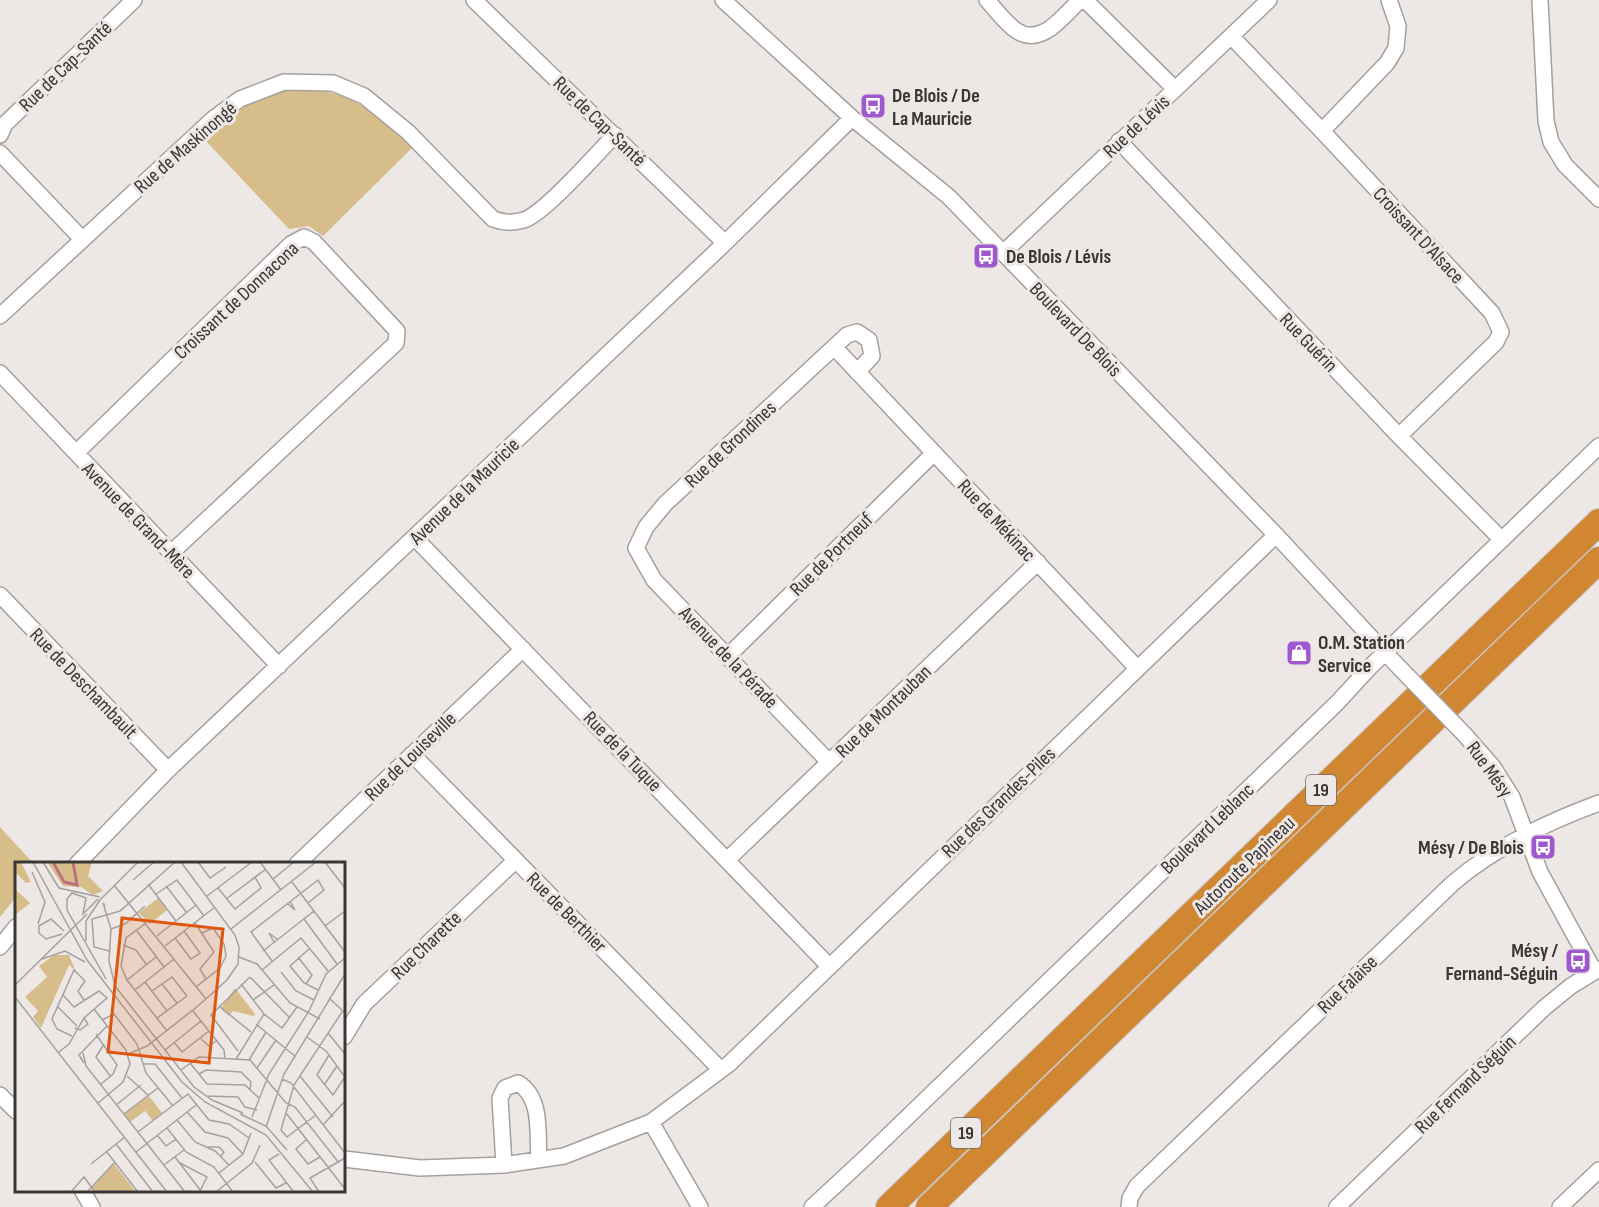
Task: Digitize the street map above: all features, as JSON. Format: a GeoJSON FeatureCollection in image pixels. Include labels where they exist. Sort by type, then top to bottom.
{"type":"FeatureCollection","features":[{"type":"Feature","properties":{"kind":"highway","name":"Autoroute Papineau"},"geometry":{"type":"LineString","coordinates":[[889,1207],[1599,522]]}},
{"type":"Feature","properties":{"kind":"highway","name":"Autoroute Papineau"},"geometry":{"type":"LineString","coordinates":[[933,1204],[1599,560]]}},
{"type":"Feature","properties":{"kind":"street","name":"Rue de Cap-Santé"},"geometry":{"type":"LineString","coordinates":[[0,135],[5,124],[134,0]]}},
{"type":"Feature","properties":{"kind":"street","name":"Rue de Cap-Santé"},"geometry":{"type":"LineString","coordinates":[[474,0],[725,243]]}},
{"type":"Feature","properties":{"kind":"street","name":"Boulevard De Blois"},"geometry":{"type":"LineString","coordinates":[[723,0],[852,118],[949,197],[1276,535],[1389,657]]}},
{"type":"Feature","properties":{"kind":"street"},"geometry":{"type":"LineString","coordinates":[[987,0],[1017,31],[1029,36],[1046,32],[1080,0]]}},
{"type":"Feature","properties":{"kind":"street"},"geometry":{"type":"LineString","coordinates":[[1085,0],[1175,89]]}},
{"type":"Feature","properties":{"kind":"street","name":"Rue de Lévis"},"geometry":{"type":"LineString","coordinates":[[1003,253],[1269,0]]}},
{"type":"Feature","properties":{"kind":"street"},"geometry":{"type":"LineString","coordinates":[[1322,131],[1387,63],[1396,48],[1398,26],[1389,0]]}},
{"type":"Feature","properties":{"kind":"street"},"geometry":{"type":"LineString","coordinates":[[1540,0],[1545,121],[1551,142],[1565,165],[1599,199]]}},
{"type":"Feature","properties":{"kind":"street","name":"Croissant D'Alsace"},"geometry":{"type":"LineString","coordinates":[[1231,36],[1492,313],[1501,332],[1496,342],[1399,436]]}},
{"type":"Feature","properties":{"kind":"street","name":"Rue de Maskinongé"},"geometry":{"type":"LineString","coordinates":[[0,316],[213,119],[240,99],[284,82],[333,83],[364,96],[408,132],[493,219],[505,223],[526,219],[550,202],[615,135]]}},
{"type":"Feature","properties":{"kind":"street","name":"Avenue de la Mauricie"},"geometry":{"type":"LineString","coordinates":[[79,862],[168,770],[725,243],[852,118]]}},
{"type":"Feature","properties":{"kind":"street","name":"Rue Guérin"},"geometry":{"type":"LineString","coordinates":[[1119,141],[1399,436],[1502,540]]}},
{"type":"Feature","properties":{"kind":"street"},"geometry":{"type":"LineString","coordinates":[[0,153],[82,239]]}},
{"type":"Feature","properties":{"kind":"street","name":"Croissant de Donnacona"},"geometry":{"type":"LineString","coordinates":[[76,453],[291,244],[304,237],[314,242],[397,331],[396,343],[171,553]]}},
{"type":"Feature","properties":{"kind":"street"},"geometry":{"type":"LineString","coordinates":[[834,347],[847,334],[856,332],[869,340],[872,356],[857,372]]}},
{"type":"Feature","properties":{"kind":"street","name":"Rue de Mékinac"},"geometry":{"type":"LineString","coordinates":[[834,347],[1137,668]]}},
{"type":"Feature","properties":{"kind":"street","name":"Rue de Grondines"},"geometry":{"type":"LineString","coordinates":[[636,548],[646,527],[666,504],[834,347]]}},
{"type":"Feature","properties":{"kind":"street","name":"Avenue de Grand-Mère"},"geometry":{"type":"LineString","coordinates":[[0,373],[279,666]]}},
{"type":"Feature","properties":{"kind":"street","name":"Boulevard Leblanc"},"geometry":{"type":"LineString","coordinates":[[812,1207],[1325,715],[1389,657],[1502,540],[1599,446]]}},
{"type":"Feature","properties":{"kind":"street","name":"Rue de Portneuf"},"geometry":{"type":"LineString","coordinates":[[728,656],[934,453]]}},
{"type":"Feature","properties":{"kind":"street","name":"Rue des Grandes-Piles"},"geometry":{"type":"LineString","coordinates":[[345,1159],[420,1168],[504,1165],[564,1156],[651,1122],[721,1070],[1276,535]]}},
{"type":"Feature","properties":{"kind":"street","name":"Rue de la Tuque"},"geometry":{"type":"LineString","coordinates":[[415,538],[829,966]]}},
{"type":"Feature","properties":{"kind":"street","name":"Avenue de la Pérade"},"geometry":{"type":"LineString","coordinates":[[636,548],[654,580],[829,762]]}},
{"type":"Feature","properties":{"kind":"street","name":"Rue de Montauban"},"geometry":{"type":"LineString","coordinates":[[728,859],[1038,562]]}},
{"type":"Feature","properties":{"kind":"street","name":"Rue de Deschambault"},"geometry":{"type":"LineString","coordinates":[[0,595],[168,770]]}},
{"type":"Feature","properties":{"kind":"street","name":"Rue de Louiseville"},"geometry":{"type":"LineString","coordinates":[[299,862],[523,649]]}},
{"type":"Feature","properties":{"kind":"street","name":"Rue Mésy"},"geometry":{"type":"LineString","coordinates":[[1389,657],[1465,735],[1500,777],[1512,797],[1540,872],[1597,970]]}},
{"type":"Feature","properties":{"kind":"street","name":"Rue de Berthier"},"geometry":{"type":"LineString","coordinates":[[412,754],[721,1070]]}},
{"type":"Feature","properties":{"kind":"street","name":"Rue Falaise"},"geometry":{"type":"LineString","coordinates":[[1129,1207],[1130,1198],[1137,1186],[1447,889],[1473,867],[1526,835],[1550,822],[1599,803]]}},
{"type":"Feature","properties":{"kind":"street","name":"Rue Charette"},"geometry":{"type":"LineString","coordinates":[[345,1035],[364,1004],[516,860]]}},
{"type":"Feature","properties":{"kind":"street"},"geometry":{"type":"LineString","coordinates":[[0,947],[15,928]]}},
{"type":"Feature","properties":{"kind":"street","name":"Rue Fernand Séguin"},"geometry":{"type":"LineString","coordinates":[[1337,1207],[1544,1008],[1570,986],[1597,970]]}},
{"type":"Feature","properties":{"kind":"street"},"geometry":{"type":"LineString","coordinates":[[504,1165],[500,1098],[505,1088],[518,1083],[526,1088],[536,1107],[539,1160]]}},
{"type":"Feature","properties":{"kind":"street"},"geometry":{"type":"LineString","coordinates":[[0,1095],[15,1110]]}},
{"type":"Feature","properties":{"kind":"street"},"geometry":{"type":"LineString","coordinates":[[651,1122],[700,1207]]}},
{"type":"Feature","properties":{"kind":"street"},"geometry":{"type":"LineString","coordinates":[[1560,1207],[1599,1170]]}},
{"type":"Feature","properties":{"kind":"street"},"geometry":{"type":"LineString","coordinates":[[83,1192],[92,1207]]}},
{"type":"Feature","properties":{"kind":"shaded area"},"geometry":{"type":"Polygon","coordinates":[[[303,88],[337,94],[364,107],[412,148],[323,236],[309,226],[289,229],[204,139],[249,104],[273,94],[303,88]]]}},
{"type":"Feature","properties":{"kind":"shaded area"},"geometry":{"type":"Polygon","coordinates":[[[0,827],[32,862],[15,862],[15,898],[0,917],[0,827]]]}},
{"type":"Feature","properties":{"kind":"place","name":"De Blois / De La Mauricie"},"geometry":{"type":"Point","coordinates":[873,106]}},
{"type":"Feature","properties":{"kind":"place","name":"De Blois / Lévis"},"geometry":{"type":"Point","coordinates":[986,256]}},
{"type":"Feature","properties":{"kind":"place","name":"O.M. Station Service"},"geometry":{"type":"Point","coordinates":[1299,653]}},
{"type":"Feature","properties":{"kind":"place","name":"Mésy / De Blois"},"geometry":{"type":"Point","coordinates":[1543,847]}},
{"type":"Feature","properties":{"kind":"place","name":"Mésy / Fernand-Séguin"},"geometry":{"type":"Point","coordinates":[1578,961]}}]}
